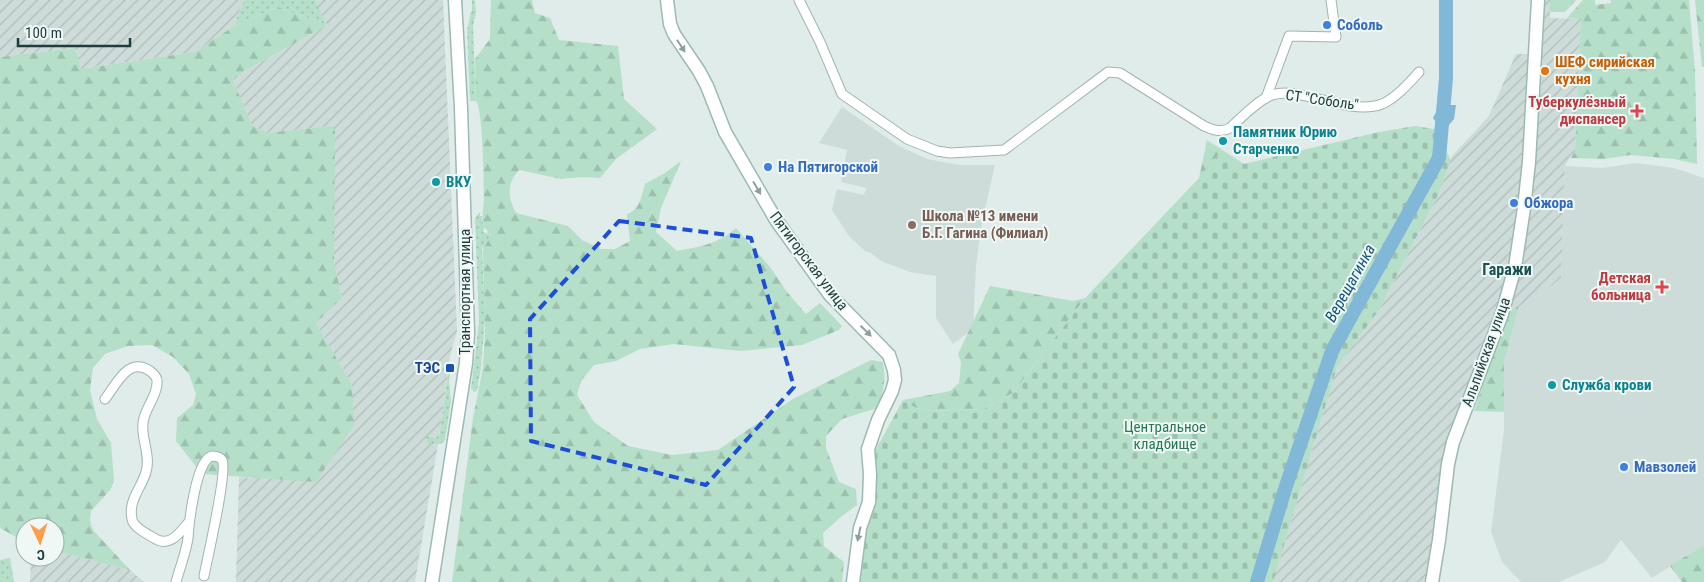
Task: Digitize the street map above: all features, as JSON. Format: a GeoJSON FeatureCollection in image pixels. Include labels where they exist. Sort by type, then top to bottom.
{"type":"FeatureCollection","features":[{"type":"Feature","properties":{"kind":"street","name":"Транспортная улица"},"geometry":{"type":"LineString","coordinates":[[432,582],[466,363],[468,333],[461,108],[455,0]]}},
{"type":"Feature","properties":{"kind":"street","name":"Пятигорская улица"},"geometry":{"type":"LineString","coordinates":[[667,0],[670,24],[674,34],[698,71],[725,132],[776,220],[830,295],[889,355],[894,370],[895,380],[892,391],[878,420],[868,449],[870,474],[869,502],[860,528],[852,582]]}},
{"type":"Feature","properties":{"kind":"street","name":"СТ \"Соболь\""},"geometry":{"type":"LineString","coordinates":[[800,0],[842,94],[907,139],[936,151],[950,153],[1004,150],[1102,75],[1114,72],[1120,73],[1204,126],[1212,130],[1225,131],[1266,98],[1273,95],[1286,93],[1346,105],[1373,106],[1392,97],[1419,72]]}},
{"type":"Feature","properties":{"kind":"street"},"geometry":{"type":"LineString","coordinates":[[1266,98],[1289,36],[1336,37],[1331,0]]}},
{"type":"Feature","properties":{"kind":"street","name":"Альпийская улица"},"geometry":{"type":"LineString","coordinates":[[1432,582],[1440,540],[1448,464],[1453,442],[1502,314],[1515,267],[1529,162],[1538,0]]}},
{"type":"Feature","properties":{"kind":"street"},"geometry":{"type":"LineString","coordinates":[[105,399],[126,372],[135,366],[149,370],[157,379],[157,386],[143,422],[148,466],[132,501],[131,518],[135,525],[163,542],[169,542],[176,537],[188,523]]}},
{"type":"Feature","properties":{"kind":"street"},"geometry":{"type":"LineString","coordinates":[[176,582],[188,538],[188,523],[202,465],[209,457],[221,458],[223,465],[222,483],[204,576]]}},
{"type":"Feature","properties":{"kind":"highlighted area"},"geometry":{"type":"Polygon","coordinates":[[[619,221],[751,238],[794,387],[706,485],[531,441],[530,319],[619,221]]]}},
{"type":"Feature","properties":{"kind":"shaded area"},"geometry":{"type":"Polygon","coordinates":[[[0,0],[244,0],[234,26],[195,52],[81,69],[75,48],[0,57],[0,0]]]}},
{"type":"Feature","properties":{"kind":"shaded area"},"geometry":{"type":"Polygon","coordinates":[[[315,0],[443,0],[457,331],[450,356],[439,438],[415,582],[236,582],[239,477],[316,481],[352,385],[316,323],[342,298],[334,261],[332,126],[267,133],[252,125],[232,78],[327,25],[315,0]]]}},
{"type":"Feature","properties":{"kind":"shaded area"},"geometry":{"type":"Polygon","coordinates":[[[1535,0],[1550,0],[1550,18],[1581,19],[1575,150],[1565,166],[1561,278],[1541,294],[1503,315],[1452,448],[1433,582],[1273,582],[1337,367],[1379,310],[1439,193],[1452,156],[1489,116],[1516,54],[1533,54],[1535,0]]]}},
{"type":"Feature","properties":{"kind":"shaded area","name":"Школа №13 имени Б.Г. Гагина (Филиал)"},"geometry":{"type":"Polygon","coordinates":[[[842,107],[899,146],[927,159],[959,165],[995,165],[982,222],[976,265],[973,329],[953,344],[936,318],[936,276],[910,272],[881,261],[865,251],[849,236],[832,210],[837,189],[864,195],[866,188],[841,182],[847,150],[819,143],[842,107]]]}},
{"type":"Feature","properties":{"kind":"shaded area"},"geometry":{"type":"Polygon","coordinates":[[[1635,163],[1674,168],[1704,178],[1704,545],[1652,578],[1621,540],[1605,562],[1559,582],[1521,582],[1502,562],[1491,532],[1504,430],[1504,362],[1519,306],[1541,294],[1561,278],[1565,166],[1603,168],[1635,163]]]}},
{"type":"Feature","properties":{"kind":"shaded area"},"geometry":{"type":"Polygon","coordinates":[[[65,554],[130,570],[144,582],[30,582],[31,567],[65,567],[65,554]]]}},
{"type":"Feature","properties":{"kind":"green space"},"geometry":{"type":"Polygon","coordinates":[[[244,0],[315,0],[327,25],[278,7],[234,26],[244,0]]]}},
{"type":"Feature","properties":{"kind":"green space"},"geometry":{"type":"Polygon","coordinates":[[[472,0],[475,0],[476,13],[473,26],[476,101],[470,101],[467,31],[472,11],[472,0]]]}},
{"type":"Feature","properties":{"kind":"green space"},"geometry":{"type":"Polygon","coordinates":[[[491,0],[532,0],[535,13],[550,18],[559,40],[618,46],[624,99],[657,129],[616,159],[600,178],[561,179],[519,170],[510,186],[511,202],[516,213],[568,226],[582,240],[601,249],[615,249],[630,241],[627,214],[637,206],[645,184],[681,161],[661,208],[656,232],[677,251],[715,241],[736,228],[770,267],[787,292],[806,314],[820,303],[842,326],[839,330],[802,345],[740,351],[674,344],[640,349],[616,361],[594,365],[581,381],[577,395],[594,422],[628,446],[672,455],[718,450],[793,399],[871,360],[883,362],[884,386],[877,408],[842,419],[826,436],[826,448],[839,482],[856,489],[857,505],[823,533],[824,546],[844,562],[842,582],[452,582],[473,418],[483,367],[485,332],[483,250],[491,235],[483,222],[483,147],[480,117],[476,101],[475,59],[490,39],[491,0]]]}},
{"type":"Feature","properties":{"kind":"green space"},"geometry":{"type":"Polygon","coordinates":[[[1550,0],[1576,0],[1565,12],[1550,12],[1550,0]]]}},
{"type":"Feature","properties":{"kind":"green space","name":"Туберкулёзный диспансер"},"geometry":{"type":"Polygon","coordinates":[[[1583,0],[1595,0],[1595,5],[1611,3],[1611,0],[1689,0],[1695,71],[1697,164],[1674,159],[1631,155],[1603,159],[1571,158],[1575,150],[1581,19],[1567,18],[1583,0]]]}},
{"type":"Feature","properties":{"kind":"green space"},"geometry":{"type":"Polygon","coordinates":[[[1695,0],[1704,0],[1704,67],[1702,67],[1695,0]]]}},
{"type":"Feature","properties":{"kind":"green space"},"geometry":{"type":"Polygon","coordinates":[[[278,7],[327,25],[232,78],[252,125],[267,133],[332,126],[335,131],[334,261],[342,298],[316,323],[352,385],[354,425],[316,482],[202,474],[176,441],[177,418],[193,405],[196,394],[189,374],[173,357],[152,345],[128,346],[105,354],[93,368],[90,390],[97,419],[111,443],[114,480],[111,489],[91,511],[90,521],[93,530],[130,570],[65,554],[65,517],[15,517],[15,536],[0,528],[0,57],[75,48],[81,69],[195,52],[234,26],[278,7]]]}},
{"type":"Feature","properties":{"kind":"green space","name":"Центральное кладбище"},"geometry":{"type":"Polygon","coordinates":[[[1415,126],[1434,129],[1451,160],[1439,193],[1379,310],[1337,367],[1273,582],[856,582],[864,539],[873,511],[875,451],[903,400],[914,407],[926,411],[984,409],[1013,393],[1087,296],[1199,178],[1219,153],[1244,164],[1379,132],[1415,126]]]}},
{"type":"Feature","properties":{"kind":"green space"},"geometry":{"type":"Polygon","coordinates":[[[1207,140],[1244,164],[1199,178],[1207,140]]]}},
{"type":"Feature","properties":{"kind":"green space"},"geometry":{"type":"Polygon","coordinates":[[[480,212],[486,228],[484,228],[483,232],[487,234],[488,231],[491,235],[484,249],[482,246],[485,318],[481,368],[477,391],[473,392],[471,389],[479,322],[475,218],[480,212]]]}},
{"type":"Feature","properties":{"kind":"green space"},"geometry":{"type":"Polygon","coordinates":[[[990,286],[1073,301],[1087,296],[1013,393],[984,409],[926,411],[914,407],[903,400],[950,391],[959,383],[961,363],[958,354],[990,286]]]}},
{"type":"Feature","properties":{"kind":"green space"},"geometry":{"type":"Polygon","coordinates":[[[1519,306],[1504,362],[1504,412],[1474,411],[1507,313],[1519,306]]]}},
{"type":"Feature","properties":{"kind":"green space"},"geometry":{"type":"Polygon","coordinates":[[[449,367],[451,367],[449,381],[451,401],[445,440],[441,444],[428,444],[426,436],[439,438],[449,367]]]}},
{"type":"Feature","properties":{"kind":"green space"},"geometry":{"type":"Polygon","coordinates":[[[1704,545],[1704,582],[1682,582],[1670,566],[1704,545]]]}},
{"type":"Feature","properties":{"kind":"green space"},"geometry":{"type":"Polygon","coordinates":[[[10,558],[14,582],[0,582],[0,560],[10,558]]]}},
{"type":"Feature","properties":{"kind":"water"},"geometry":{"type":"Polygon","coordinates":[[[1440,105],[1456,105],[1454,119],[1448,126],[1438,125],[1433,118],[1440,105]]]}},
{"type":"Feature","properties":{"kind":"waterway","name":"Верещагинка"},"geometry":{"type":"LineString","coordinates":[[1257,582],[1286,486],[1332,351],[1439,158],[1446,78],[1446,0]]}},
{"type":"Feature","properties":{"kind":"place","name":"Соболь"},"geometry":{"type":"Point","coordinates":[1327,25]}},
{"type":"Feature","properties":{"kind":"place","name":"ШЕФ сирийская кухня"},"geometry":{"type":"Point","coordinates":[1545,71]}},
{"type":"Feature","properties":{"kind":"place","name":"Туберкулёзный диспансер"},"geometry":{"type":"Point","coordinates":[1637,111]}},
{"type":"Feature","properties":{"kind":"place","name":"Памятник Юрию Старченко"},"geometry":{"type":"Point","coordinates":[1223,141]}},
{"type":"Feature","properties":{"kind":"place","name":"На Пятигорской"},"geometry":{"type":"Point","coordinates":[768,167]}},
{"type":"Feature","properties":{"kind":"place","name":"ВКУ"},"geometry":{"type":"Point","coordinates":[436,182]}},
{"type":"Feature","properties":{"kind":"place","name":"Обжора"},"geometry":{"type":"Point","coordinates":[1514,203]}},
{"type":"Feature","properties":{"kind":"place","name":"Школа №13 имени Б.Г. Гагина (Филиал)"},"geometry":{"type":"Point","coordinates":[912,225]}},
{"type":"Feature","properties":{"kind":"place","name":"Детская больница"},"geometry":{"type":"Point","coordinates":[1662,287]}},
{"type":"Feature","properties":{"kind":"place","name":"ТЭС"},"geometry":{"type":"Point","coordinates":[450,368]}},
{"type":"Feature","properties":{"kind":"place","name":"Служба крови"},"geometry":{"type":"Point","coordinates":[1552,385]}},
{"type":"Feature","properties":{"kind":"place","name":"Мавзолей"},"geometry":{"type":"Point","coordinates":[1624,467]}},
{"type":"Feature","properties":{"kind":"district","name":"Гаражи"},"geometry":{"type":"Point","coordinates":[1507,269]}}]}
